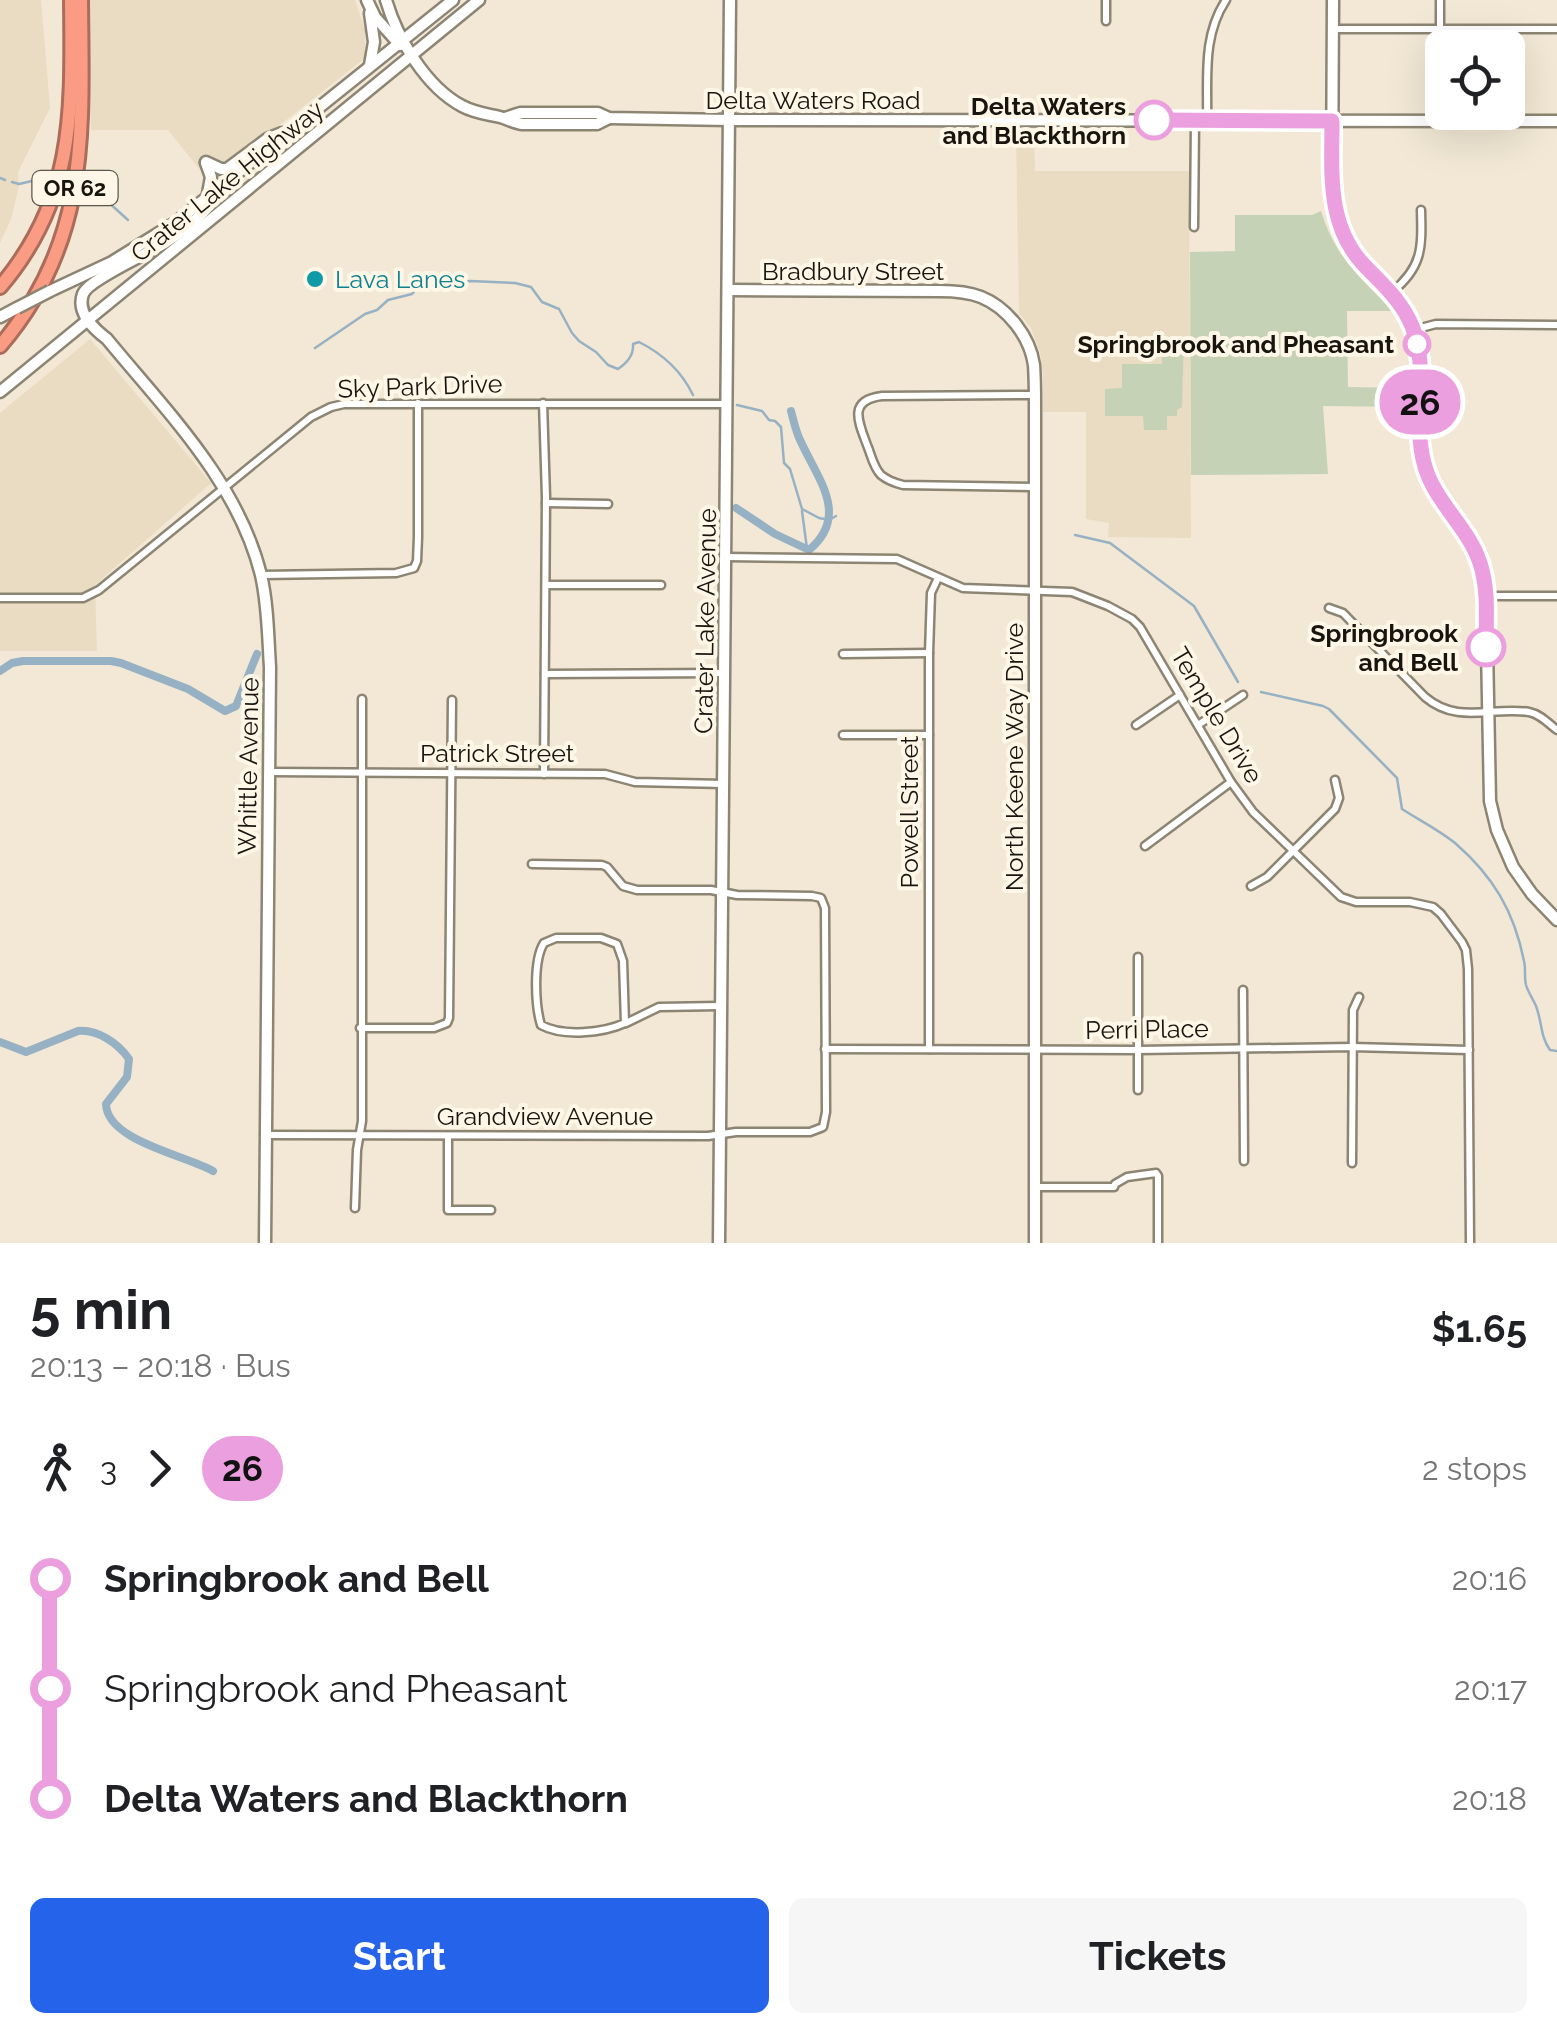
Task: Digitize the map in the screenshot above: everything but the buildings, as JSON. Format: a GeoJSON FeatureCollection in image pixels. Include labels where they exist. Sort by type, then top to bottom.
{"type":"FeatureCollection","features":[{"type":"Feature","properties":{"kind":"highway","name":"OR 62"},"geometry":{"type":"LineString","coordinates":[[0,286],[30,246],[58,184],[70,109],[70,0]]}},
{"type":"Feature","properties":{"kind":"highway","name":"OR 62"},"geometry":{"type":"LineString","coordinates":[[0,346],[43,284],[71,211],[80,138],[81,0]]}},
{"type":"Feature","properties":{"kind":"main road","name":"Delta Waters Road"},"geometry":{"type":"LineString","coordinates":[[386,0],[401,42]]}},
{"type":"Feature","properties":{"kind":"main road","name":"Crater Lake Highway"},"geometry":{"type":"LineString","coordinates":[[0,317],[141,245],[207,199],[453,0]]}},
{"type":"Feature","properties":{"kind":"main road","name":"Crater Lake Highway"},"geometry":{"type":"LineString","coordinates":[[0,392],[479,0]]}},
{"type":"Feature","properties":{"kind":"main road","name":"Crater Lake Avenue"},"geometry":{"type":"LineString","coordinates":[[719,1243],[730,0]]}},
{"type":"Feature","properties":{"kind":"main road"},"geometry":{"type":"LineString","coordinates":[[1333,0],[1332,194],[1336,216],[1352,250],[1392,292],[1413,330],[1419,354],[1424,463],[1437,494],[1480,562],[1486,596],[1488,779],[1497,830],[1522,881],[1557,920]]}},
{"type":"Feature","properties":{"kind":"main road","name":"Delta Waters Road"},"geometry":{"type":"LineString","coordinates":[[368,1],[375,18],[401,42],[431,80],[460,105],[522,124],[598,124],[610,118],[1557,121]]}},
{"type":"Feature","properties":{"kind":"main road"},"geometry":{"type":"LineString","coordinates":[[368,1],[374,42],[370,67]]}},
{"type":"Feature","properties":{"kind":"main road"},"geometry":{"type":"LineString","coordinates":[[207,199],[211,177],[206,162],[220,170],[228,169],[267,139],[295,127]]}},
{"type":"Feature","properties":{"kind":"main road"},"geometry":{"type":"LineString","coordinates":[[88,320],[81,300],[91,283],[141,257],[194,221],[212,206],[225,184]]}},
{"type":"Feature","properties":{"kind":"main road","name":"Bradbury Street"},"geometry":{"type":"LineString","coordinates":[[728,290],[940,290],[977,296]]}},
{"type":"Feature","properties":{"kind":"main road","name":"North Keene Way Drive"},"geometry":{"type":"LineString","coordinates":[[977,296],[1006,315],[1024,337],[1034,368],[1034,1243]]}},
{"type":"Feature","properties":{"kind":"main road"},"geometry":{"type":"LineString","coordinates":[[106,306],[107,339]]}},
{"type":"Feature","properties":{"kind":"main road","name":"Whittle Avenue"},"geometry":{"type":"LineString","coordinates":[[88,320],[214,470],[241,518],[261,575],[269,652],[266,1243]]}},
{"type":"Feature","properties":{"kind":"street"},"geometry":{"type":"LineString","coordinates":[[1106,0],[1106,21]]}},
{"type":"Feature","properties":{"kind":"street"},"geometry":{"type":"LineString","coordinates":[[1208,120],[1208,41],[1226,0]]}},
{"type":"Feature","properties":{"kind":"street"},"geometry":{"type":"LineString","coordinates":[[1440,0],[1440,29]]}},
{"type":"Feature","properties":{"kind":"street"},"geometry":{"type":"LineString","coordinates":[[1333,28],[1557,29]]}},
{"type":"Feature","properties":{"kind":"street"},"geometry":{"type":"LineString","coordinates":[[1194,226],[1195,120]]}},
{"type":"Feature","properties":{"kind":"street"},"geometry":{"type":"LineString","coordinates":[[1392,292],[1418,262],[1421,210]]}},
{"type":"Feature","properties":{"kind":"street"},"geometry":{"type":"LineString","coordinates":[[1413,330],[1436,324],[1557,325]]}},
{"type":"Feature","properties":{"kind":"street"},"geometry":{"type":"LineString","coordinates":[[1034,395],[882,396],[866,399],[858,414],[876,469],[894,483],[1035,487]]}},
{"type":"Feature","properties":{"kind":"street"},"geometry":{"type":"LineString","coordinates":[[261,575],[396,573],[414,568],[418,549],[418,403]]}},
{"type":"Feature","properties":{"kind":"street"},"geometry":{"type":"LineString","coordinates":[[544,403],[544,774]]}},
{"type":"Feature","properties":{"kind":"street","name":"Sky Park Drive"},"geometry":{"type":"LineString","coordinates":[[0,598],[83,598],[93,594],[320,412],[344,404],[727,404]]}},
{"type":"Feature","properties":{"kind":"street"},"geometry":{"type":"LineString","coordinates":[[546,503],[608,504]]}},
{"type":"Feature","properties":{"kind":"street","name":"Temple Drive"},"geometry":{"type":"LineString","coordinates":[[726,557],[888,558],[963,588],[1072,592],[1132,619],[1149,640],[1253,812],[1332,890],[1348,900],[1424,904],[1441,914],[1466,950],[1470,1243]]}},
{"type":"Feature","properties":{"kind":"street","name":"Powell Street"},"geometry":{"type":"LineString","coordinates":[[929,1049],[929,653],[931,592],[939,577]]}},
{"type":"Feature","properties":{"kind":"street"},"geometry":{"type":"LineString","coordinates":[[546,586],[661,585]]}},
{"type":"Feature","properties":{"kind":"street"},"geometry":{"type":"LineString","coordinates":[[1486,596],[1557,596]]}},
{"type":"Feature","properties":{"kind":"street"},"geometry":{"type":"LineString","coordinates":[[1329,608],[1344,614],[1432,703],[1454,712],[1529,712],[1557,730]]}},
{"type":"Feature","properties":{"kind":"street"},"geometry":{"type":"LineString","coordinates":[[843,654],[929,653]]}},
{"type":"Feature","properties":{"kind":"street"},"geometry":{"type":"LineString","coordinates":[[545,674],[724,672]]}},
{"type":"Feature","properties":{"kind":"street"},"geometry":{"type":"LineString","coordinates":[[1136,726],[1180,695]]}},
{"type":"Feature","properties":{"kind":"street"},"geometry":{"type":"LineString","coordinates":[[1198,724],[1243,695]]}},
{"type":"Feature","properties":{"kind":"street"},"geometry":{"type":"LineString","coordinates":[[356,1208],[356,1150],[362,1120],[362,699]]}},
{"type":"Feature","properties":{"kind":"street"},"geometry":{"type":"LineString","coordinates":[[360,1028],[434,1028],[447,1024],[452,700]]}},
{"type":"Feature","properties":{"kind":"street"},"geometry":{"type":"LineString","coordinates":[[843,735],[928,735]]}},
{"type":"Feature","properties":{"kind":"street","name":"Patrick Street"},"geometry":{"type":"LineString","coordinates":[[268,772],[606,774],[635,782],[724,784]]}},
{"type":"Feature","properties":{"kind":"street"},"geometry":{"type":"LineString","coordinates":[[1250,886],[1267,877],[1334,809],[1339,798],[1335,780]]}},
{"type":"Feature","properties":{"kind":"street"},"geometry":{"type":"LineString","coordinates":[[1145,846],[1232,782]]}},
{"type":"Feature","properties":{"kind":"street"},"geometry":{"type":"LineString","coordinates":[[532,864],[602,865],[628,889],[821,898],[825,908],[826,1049]]}},
{"type":"Feature","properties":{"kind":"street"},"geometry":{"type":"LineString","coordinates":[[625,1023],[623,961],[616,944],[601,938],[556,938],[544,943],[538,956],[538,1012],[541,1024],[555,1031],[610,1030],[658,1008],[722,1006]]}},
{"type":"Feature","properties":{"kind":"street"},"geometry":{"type":"LineString","coordinates":[[1138,958],[1138,1090]]}},
{"type":"Feature","properties":{"kind":"street"},"geometry":{"type":"LineString","coordinates":[[1243,990],[1244,1161]]}},
{"type":"Feature","properties":{"kind":"street"},"geometry":{"type":"LineString","coordinates":[[1352,1164],[1352,1010],[1360,996]]}},
{"type":"Feature","properties":{"kind":"street","name":"Perri Place"},"geometry":{"type":"LineString","coordinates":[[826,1049],[1352,1046],[1469,1050]]}},
{"type":"Feature","properties":{"kind":"street","name":"Grandview Avenue"},"geometry":{"type":"LineString","coordinates":[[266,1134],[810,1132],[823,1127],[826,1112],[826,1049]]}},
{"type":"Feature","properties":{"kind":"street"},"geometry":{"type":"LineString","coordinates":[[448,1136],[448,1210],[491,1210]]}},
{"type":"Feature","properties":{"kind":"street"},"geometry":{"type":"LineString","coordinates":[[1034,1187],[1114,1187],[1127,1177],[1156,1173],[1158,1243]]}},
{"type":"Feature","properties":{"kind":"shaded area"},"geometry":{"type":"Polygon","coordinates":[[[0,0],[41,0],[50,108],[18,172],[19,186],[11,219],[0,243],[0,0]]]}},
{"type":"Feature","properties":{"kind":"shaded area"},"geometry":{"type":"Polygon","coordinates":[[[89,0],[355,0],[365,30],[365,58],[209,181],[168,130],[91,130],[89,0]]]}},
{"type":"Feature","properties":{"kind":"shaded area"},"geometry":{"type":"Polygon","coordinates":[[[1016,132],[1034,132],[1035,171],[1189,171],[1191,538],[1108,537],[1109,523],[1086,519],[1086,412],[1043,412],[1040,353],[1031,328],[1019,313],[1016,132]]]}},
{"type":"Feature","properties":{"kind":"shaded area"},"geometry":{"type":"Polygon","coordinates":[[[90,339],[211,483],[95,585],[97,651],[0,651],[0,413],[90,339]]]}},
{"type":"Feature","properties":{"kind":"green space"},"geometry":{"type":"Polygon","coordinates":[[[1321,211],[1343,257],[1393,311],[1347,311],[1348,387],[1413,388],[1412,407],[1323,406],[1328,474],[1191,475],[1190,252],[1235,251],[1235,215],[1312,215],[1321,211]]]}},
{"type":"Feature","properties":{"kind":"green space"},"geometry":{"type":"Polygon","coordinates":[[[1161,337],[1184,337],[1182,407],[1177,416],[1167,416],[1167,430],[1144,430],[1143,416],[1105,416],[1105,389],[1122,388],[1122,364],[1162,364],[1161,337]]]}},
{"type":"Feature","properties":{"kind":"waterway"},"geometry":{"type":"LineString","coordinates":[[12,182],[49,177]]}},
{"type":"Feature","properties":{"kind":"waterway"},"geometry":{"type":"LineString","coordinates":[[0,178],[5,180]]}},
{"type":"Feature","properties":{"kind":"waterway"},"geometry":{"type":"LineString","coordinates":[[86,182],[128,220]]}},
{"type":"Feature","properties":{"kind":"waterway"},"geometry":{"type":"LineString","coordinates":[[315,348],[388,300],[412,294],[427,282],[515,283],[531,287],[542,302],[559,309],[572,333],[608,365],[621,367],[631,355],[633,344],[639,342],[670,364],[693,395]]}},
{"type":"Feature","properties":{"kind":"waterway"},"geometry":{"type":"LineString","coordinates":[[737,405],[762,411],[781,427],[784,463],[790,469],[802,509],[819,518],[829,520],[836,516]]}},
{"type":"Feature","properties":{"kind":"waterway"},"geometry":{"type":"LineString","coordinates":[[736,508],[775,534],[809,550],[821,537],[829,511],[827,497],[791,411]]}},
{"type":"Feature","properties":{"kind":"waterway"},"geometry":{"type":"LineString","coordinates":[[802,511],[807,549]]}},
{"type":"Feature","properties":{"kind":"waterway"},"geometry":{"type":"LineString","coordinates":[[1075,535],[1110,543],[1194,606],[1238,682]]}},
{"type":"Feature","properties":{"kind":"waterway"},"geometry":{"type":"LineString","coordinates":[[0,671],[23,661],[111,661],[188,689],[225,711],[236,706],[257,654]]}},
{"type":"Feature","properties":{"kind":"waterway"},"geometry":{"type":"LineString","coordinates":[[1261,692],[1329,709],[1397,778],[1402,809],[1449,838],[1480,868],[1508,910],[1544,1039],[1550,1050],[1557,1051]]}},
{"type":"Feature","properties":{"kind":"waterway"},"geometry":{"type":"LineString","coordinates":[[0,1042],[26,1052],[78,1031],[107,1038],[129,1059],[127,1077],[106,1104],[110,1117],[133,1137],[213,1171]]}},
{"type":"Feature","properties":{"kind":"bus line","name":"26"},"geometry":{"type":"LineString","coordinates":[[1154,120],[1332,121],[1332,194],[1336,216],[1352,250],[1405,311],[1418,344],[1424,463],[1437,494],[1480,562],[1486,596],[1486,647]]}},
{"type":"Feature","properties":{"kind":"place","name":"Delta Waters and Blackthorn"},"geometry":{"type":"Point","coordinates":[1154,120]}},
{"type":"Feature","properties":{"kind":"place","name":"Lava Lanes"},"geometry":{"type":"Point","coordinates":[315,279]}},
{"type":"Feature","properties":{"kind":"place","name":"Springbrook and Pheasant"},"geometry":{"type":"Point","coordinates":[1417,344]}},
{"type":"Feature","properties":{"kind":"place","name":"Springbrook and Bell"},"geometry":{"type":"Point","coordinates":[1486,647]}}]}
